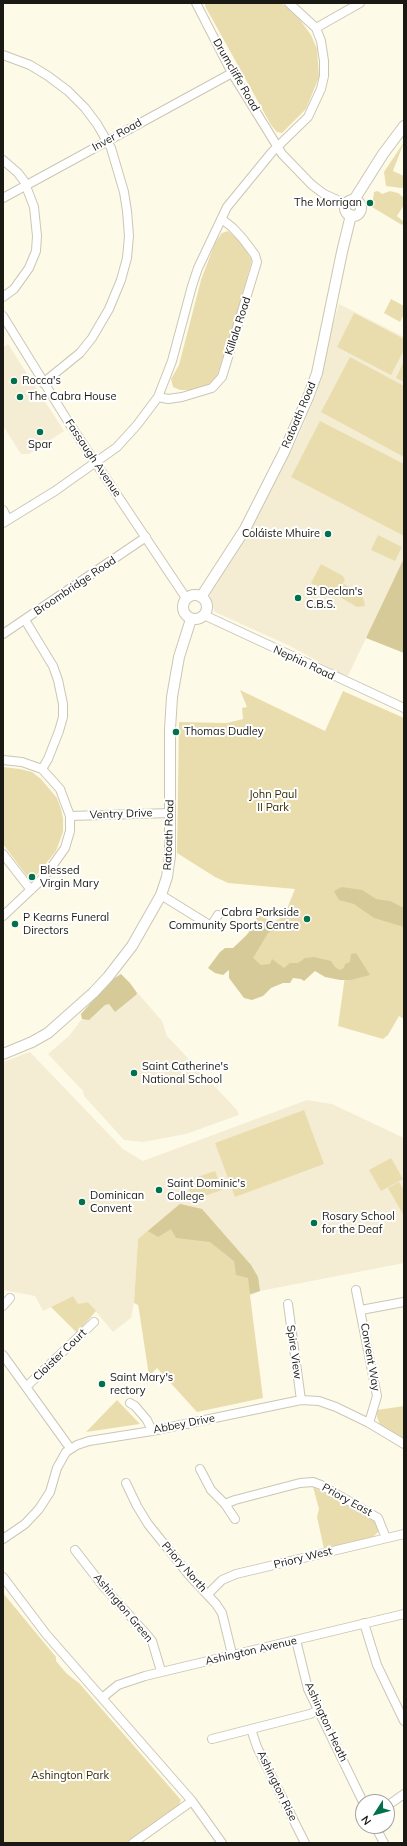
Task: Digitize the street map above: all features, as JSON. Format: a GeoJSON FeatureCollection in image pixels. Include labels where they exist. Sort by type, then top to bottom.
{"type":"FeatureCollection","features":[{"type":"Feature","properties":{"kind":"main road"},"geometry":{"type":"LineString","coordinates":[[351,215],[347,212],[350,202],[404,126]]}},
{"type":"Feature","properties":{"kind":"main road","name":"Ratoath Road"},"geometry":{"type":"LineString","coordinates":[[202,597],[244,529],[284,452],[309,395],[317,373],[351,215],[356,215],[361,208],[360,203],[350,202]]}},
{"type":"Feature","properties":{"kind":"main road"},"geometry":{"type":"LineString","coordinates":[[194,595],[202,597],[207,604],[204,615],[197,620],[186,616],[182,610],[183,603],[186,598],[194,595]]}},
{"type":"Feature","properties":{"kind":"main road","name":"Ratoath Road"},"geometry":{"type":"LineString","coordinates":[[3,1054],[32,1042],[48,1033],[93,993],[108,977],[132,946],[161,895],[168,870],[171,813],[170,729],[172,697],[179,657],[191,619]]}},
{"type":"Feature","properties":{"kind":"street","name":"Drumcliffe Road"},"geometry":{"type":"LineString","coordinates":[[196,3],[232,73],[282,154],[312,185],[324,194],[350,202]]}},
{"type":"Feature","properties":{"kind":"street"},"geometry":{"type":"LineString","coordinates":[[3,510],[6,521],[96,462],[127,438],[158,397],[172,361],[198,268],[222,219],[231,202],[272,152],[308,117],[321,89],[324,76],[324,61],[321,41],[316,28],[289,3]]}},
{"type":"Feature","properties":{"kind":"street"},"geometry":{"type":"LineString","coordinates":[[316,28],[360,3]]}},
{"type":"Feature","properties":{"kind":"street"},"geometry":{"type":"LineString","coordinates":[[3,55],[30,65],[48,76],[68,91],[85,108],[107,141],[117,165],[127,210],[129,236],[121,280],[109,309],[92,338],[80,353],[43,383]]}},
{"type":"Feature","properties":{"kind":"street","name":"Inver Road"},"geometry":{"type":"LineString","coordinates":[[3,198],[232,73]]}},
{"type":"Feature","properties":{"kind":"street"},"geometry":{"type":"LineString","coordinates":[[3,160],[18,172],[32,202],[36,217],[36,251],[24,276],[14,289],[3,298]]}},
{"type":"Feature","properties":{"kind":"street","name":"Killala Road"},"geometry":{"type":"LineString","coordinates":[[158,397],[168,399],[182,398],[212,388],[222,377],[257,262],[256,255],[243,239],[222,219]]}},
{"type":"Feature","properties":{"kind":"street","name":"Fassaugh Avenue"},"geometry":{"type":"LineString","coordinates":[[3,316],[43,383],[186,598]]}},
{"type":"Feature","properties":{"kind":"street","name":"Broombridge Road"},"geometry":{"type":"LineString","coordinates":[[3,634],[146,537]]}},
{"type":"Feature","properties":{"kind":"street","name":"Nephin Road"},"geometry":{"type":"LineString","coordinates":[[204,615],[404,708]]}},
{"type":"Feature","properties":{"kind":"street"},"geometry":{"type":"LineString","coordinates":[[25,620],[37,639],[58,680],[63,704],[63,717],[59,731],[48,759],[42,769]]}},
{"type":"Feature","properties":{"kind":"street"},"geometry":{"type":"LineString","coordinates":[[3,760],[22,762],[42,769],[60,788],[70,816],[70,831],[65,848],[48,872],[3,916]]}},
{"type":"Feature","properties":{"kind":"street","name":"Ventry Drive"},"geometry":{"type":"LineString","coordinates":[[70,816],[171,813]]}},
{"type":"Feature","properties":{"kind":"street"},"geometry":{"type":"LineString","coordinates":[[3,854],[24,883],[31,890]]}},
{"type":"Feature","properties":{"kind":"street"},"geometry":{"type":"LineString","coordinates":[[161,895],[211,926],[218,915]]}},
{"type":"Feature","properties":{"kind":"street","name":"Convent Way"},"geometry":{"type":"LineString","coordinates":[[356,1290],[377,1396],[369,1423]]}},
{"type":"Feature","properties":{"kind":"street"},"geometry":{"type":"LineString","coordinates":[[3,1306],[10,1298]]}},
{"type":"Feature","properties":{"kind":"street"},"geometry":{"type":"LineString","coordinates":[[361,1310],[404,1302]]}},
{"type":"Feature","properties":{"kind":"street","name":"Spire View"},"geometry":{"type":"LineString","coordinates":[[288,1304],[301,1400]]}},
{"type":"Feature","properties":{"kind":"street","name":"Cloister Court"},"geometry":{"type":"LineString","coordinates":[[26,1387],[94,1322]]}},
{"type":"Feature","properties":{"kind":"street"},"geometry":{"type":"LineString","coordinates":[[3,1356],[70,1448],[62,1457],[50,1492],[39,1509],[25,1524],[3,1539]]}},
{"type":"Feature","properties":{"kind":"street","name":"Abbey Drive"},"geometry":{"type":"LineString","coordinates":[[70,1448],[89,1441],[152,1431],[301,1400],[328,1404],[369,1423],[404,1444]]}},
{"type":"Feature","properties":{"kind":"street"},"geometry":{"type":"LineString","coordinates":[[130,1403],[135,1406],[147,1420],[152,1431]]}},
{"type":"Feature","properties":{"kind":"street"},"geometry":{"type":"LineString","coordinates":[[200,1469],[211,1490],[225,1504],[235,1519]]}},
{"type":"Feature","properties":{"kind":"street","name":"Priory East"},"geometry":{"type":"LineString","coordinates":[[225,1504],[300,1483],[313,1482],[321,1485],[378,1518],[386,1538]]}},
{"type":"Feature","properties":{"kind":"street","name":"Priory North"},"geometry":{"type":"LineString","coordinates":[[126,1483],[148,1524],[189,1575],[208,1594],[222,1613],[232,1654]]}},
{"type":"Feature","properties":{"kind":"street","name":"Priory West"},"geometry":{"type":"LineString","coordinates":[[208,1594],[222,1580],[236,1574],[404,1534]]}},
{"type":"Feature","properties":{"kind":"street","name":"Ashington Green"},"geometry":{"type":"LineString","coordinates":[[75,1550],[152,1641],[161,1671]]}},
{"type":"Feature","properties":{"kind":"street"},"geometry":{"type":"LineString","coordinates":[[3,1577],[46,1634],[192,1800],[222,1843]]}},
{"type":"Feature","properties":{"kind":"street","name":"Ashington Avenue"},"geometry":{"type":"LineString","coordinates":[[102,1698],[126,1682],[161,1671],[404,1614]]}},
{"type":"Feature","properties":{"kind":"street"},"geometry":{"type":"LineString","coordinates":[[364,1623],[374,1659],[404,1721]]}},
{"type":"Feature","properties":{"kind":"street","name":"Ashington Heath"},"geometry":{"type":"LineString","coordinates":[[296,1640],[304,1677],[318,1710],[359,1794]]}},
{"type":"Feature","properties":{"kind":"street"},"geometry":{"type":"LineString","coordinates":[[212,1739],[310,1714],[318,1710]]}},
{"type":"Feature","properties":{"kind":"street","name":"Ashington Rise"},"geometry":{"type":"LineString","coordinates":[[251,1729],[257,1747],[305,1843]]}},
{"type":"Feature","properties":{"kind":"street"},"geometry":{"type":"LineString","coordinates":[[395,1800],[404,1794]]}},
{"type":"Feature","properties":{"kind":"street"},"geometry":{"type":"LineString","coordinates":[[133,1843],[192,1800]]}},
{"type":"Feature","properties":{"kind":"street"},"geometry":{"type":"LineString","coordinates":[[379,1834],[384,1843]]}},
{"type":"Feature","properties":{"kind":"shaded area"},"geometry":{"type":"Polygon","coordinates":[[[339,304],[404,337],[404,558],[348,676],[339,673],[290,646],[215,612],[210,594],[244,538],[298,437],[317,392],[328,342],[339,304]]]}},
{"type":"Feature","properties":{"kind":"shaded area"},"geometry":{"type":"Polygon","coordinates":[[[8,344],[64,431],[29,454],[21,454],[3,426],[3,347],[8,344]]]}},
{"type":"Feature","properties":{"kind":"shaded area"},"geometry":{"type":"Polygon","coordinates":[[[404,558],[404,653],[366,638],[404,558]]]}},
{"type":"Feature","properties":{"kind":"shaded area"},"geometry":{"type":"Polygon","coordinates":[[[342,887],[362,890],[376,899],[390,901],[404,908],[404,927],[374,918],[354,904],[339,900],[334,891],[342,887]]]}},
{"type":"Feature","properties":{"kind":"shaded area"},"geometry":{"type":"Polygon","coordinates":[[[257,922],[280,927],[268,933],[253,958],[261,965],[270,964],[272,959],[284,968],[290,963],[298,963],[305,958],[314,957],[331,961],[335,967],[340,970],[344,968],[345,964],[350,962],[351,954],[356,953],[370,975],[351,980],[340,980],[325,977],[315,971],[304,981],[293,978],[290,983],[283,983],[271,988],[263,996],[252,1000],[244,998],[229,978],[229,970],[223,975],[215,973],[208,968],[220,952],[225,948],[233,948],[254,928],[257,922]]]}},
{"type":"Feature","properties":{"kind":"shaded area","name":"Saint Catherine's National School"},"geometry":{"type":"Polygon","coordinates":[[[121,974],[162,1021],[167,1036],[237,1110],[239,1115],[186,1134],[143,1142],[124,1140],[84,1096],[83,1091],[48,1054],[69,1036],[82,1019],[81,1014],[121,974]]]}},
{"type":"Feature","properties":{"kind":"shaded area"},"geometry":{"type":"Polygon","coordinates":[[[121,974],[130,983],[137,993],[136,995],[115,1012],[109,1004],[105,1005],[89,1020],[82,1019],[81,1014],[110,981],[121,974]]]}},
{"type":"Feature","properties":{"kind":"shaded area","name":"Saint Dominic's College"},"geometry":{"type":"Polygon","coordinates":[[[30,1052],[123,1149],[143,1161],[307,1100],[332,1104],[404,1138],[404,1263],[260,1291],[258,1277],[251,1265],[202,1209],[138,1239],[134,1303],[131,1318],[113,1332],[88,1302],[78,1305],[73,1296],[43,1311],[35,1296],[3,1290],[3,1062],[30,1052]]]}},
{"type":"Feature","properties":{"kind":"shaded area"},"geometry":{"type":"Polygon","coordinates":[[[180,1204],[202,1209],[251,1265],[258,1277],[260,1291],[250,1294],[248,1278],[236,1275],[234,1261],[210,1242],[176,1238],[171,1229],[158,1237],[148,1231],[180,1204]]]}},
{"type":"Feature","properties":{"kind":"green space"},"geometry":{"type":"Polygon","coordinates":[[[205,3],[280,3],[286,6],[300,20],[311,35],[317,49],[319,77],[306,109],[282,133],[277,132],[271,125],[205,6],[205,3]]]}},
{"type":"Feature","properties":{"kind":"green space"},"geometry":{"type":"Polygon","coordinates":[[[404,142],[393,171],[404,176],[404,187],[386,186],[384,172],[404,142]]]}},
{"type":"Feature","properties":{"kind":"green space"},"geometry":{"type":"Polygon","coordinates":[[[378,191],[382,194],[390,191],[398,193],[403,197],[404,205],[397,216],[404,222],[402,225],[372,207],[374,192],[378,191]]]}},
{"type":"Feature","properties":{"kind":"green space"},"geometry":{"type":"Polygon","coordinates":[[[228,231],[239,240],[252,260],[234,324],[217,376],[210,384],[196,390],[180,390],[173,387],[171,379],[179,365],[201,280],[215,243],[222,233],[228,231]]]}},
{"type":"Feature","properties":{"kind":"green space"},"geometry":{"type":"Polygon","coordinates":[[[391,299],[404,306],[404,314],[400,322],[384,313],[391,299]]]}},
{"type":"Feature","properties":{"kind":"green space"},"geometry":{"type":"Polygon","coordinates":[[[354,313],[404,339],[404,350],[391,375],[337,347],[354,313]]]}},
{"type":"Feature","properties":{"kind":"green space"},"geometry":{"type":"Polygon","coordinates":[[[350,357],[404,386],[404,457],[321,412],[350,357]]]}},
{"type":"Feature","properties":{"kind":"green space"},"geometry":{"type":"Polygon","coordinates":[[[404,361],[404,382],[396,378],[404,361]]]}},
{"type":"Feature","properties":{"kind":"green space"},"geometry":{"type":"Polygon","coordinates":[[[320,421],[404,464],[404,536],[291,477],[320,421]]]}},
{"type":"Feature","properties":{"kind":"green space"},"geometry":{"type":"Polygon","coordinates":[[[378,535],[402,547],[395,561],[371,550],[378,535]]]}},
{"type":"Feature","properties":{"kind":"green space"},"geometry":{"type":"Polygon","coordinates":[[[321,564],[343,576],[345,580],[335,596],[311,583],[321,564]]]}},
{"type":"Feature","properties":{"kind":"green space"},"geometry":{"type":"Polygon","coordinates":[[[344,584],[354,589],[363,597],[365,606],[357,607],[338,596],[344,584]]]}},
{"type":"Feature","properties":{"kind":"green space","name":"John Paul II Park"},"geometry":{"type":"Polygon","coordinates":[[[240,690],[325,731],[343,691],[404,718],[404,1019],[399,1016],[388,1035],[383,1039],[338,1026],[345,976],[320,964],[277,980],[231,963],[258,915],[274,922],[284,916],[295,889],[228,883],[215,877],[177,853],[179,722],[227,723],[243,719],[242,708],[247,707],[240,690]]]}},
{"type":"Feature","properties":{"kind":"green space"},"geometry":{"type":"Polygon","coordinates":[[[3,767],[32,772],[41,779],[57,798],[61,809],[63,832],[56,851],[36,876],[30,878],[3,844],[3,767]]]}},
{"type":"Feature","properties":{"kind":"green space"},"geometry":{"type":"Polygon","coordinates":[[[304,1110],[324,1164],[235,1197],[215,1143],[304,1110]]]}},
{"type":"Feature","properties":{"kind":"green space"},"geometry":{"type":"Polygon","coordinates":[[[391,1158],[403,1179],[381,1191],[369,1170],[391,1158]]]}},
{"type":"Feature","properties":{"kind":"green space"},"geometry":{"type":"Polygon","coordinates":[[[215,1171],[222,1190],[193,1200],[186,1181],[215,1171]]]}},
{"type":"Feature","properties":{"kind":"green space"},"geometry":{"type":"Polygon","coordinates":[[[399,1182],[404,1190],[403,1214],[388,1188],[399,1182]]]}},
{"type":"Feature","properties":{"kind":"green space"},"geometry":{"type":"Polygon","coordinates":[[[180,1204],[202,1209],[251,1265],[258,1277],[260,1291],[250,1295],[263,1398],[197,1412],[157,1368],[149,1376],[138,1305],[134,1303],[138,1239],[180,1204]]]}},
{"type":"Feature","properties":{"kind":"green space"},"geometry":{"type":"Polygon","coordinates":[[[73,1296],[78,1304],[88,1302],[96,1311],[77,1333],[51,1307],[73,1296]]]}},
{"type":"Feature","properties":{"kind":"green space"},"geometry":{"type":"Polygon","coordinates":[[[117,1400],[140,1424],[86,1432],[117,1400]]]}},
{"type":"Feature","properties":{"kind":"green space"},"geometry":{"type":"Polygon","coordinates":[[[404,1406],[404,1439],[380,1425],[377,1417],[377,1410],[404,1406]]]}},
{"type":"Feature","properties":{"kind":"green space"},"geometry":{"type":"Polygon","coordinates":[[[313,1487],[374,1518],[378,1527],[378,1532],[371,1539],[324,1549],[317,1517],[319,1509],[313,1487]]]}},
{"type":"Feature","properties":{"kind":"green space","name":"Ashington Park"},"geometry":{"type":"Polygon","coordinates":[[[3,1593],[56,1657],[56,1661],[67,1674],[79,1683],[181,1800],[179,1805],[126,1843],[3,1843],[3,1593]]]}},
{"type":"Feature","properties":{"kind":"place","name":"The Morrigan"},"geometry":{"type":"Point","coordinates":[370,203]}},
{"type":"Feature","properties":{"kind":"place","name":"Rocca's"},"geometry":{"type":"Point","coordinates":[14,381]}},
{"type":"Feature","properties":{"kind":"place","name":"The Cabra House"},"geometry":{"type":"Point","coordinates":[20,397]}},
{"type":"Feature","properties":{"kind":"place","name":"Spar"},"geometry":{"type":"Point","coordinates":[40,432]}},
{"type":"Feature","properties":{"kind":"place","name":"Coláiste Mhuire"},"geometry":{"type":"Point","coordinates":[328,534]}},
{"type":"Feature","properties":{"kind":"place","name":"St Declan's C.B.S."},"geometry":{"type":"Point","coordinates":[298,598]}},
{"type":"Feature","properties":{"kind":"place","name":"Thomas Dudley"},"geometry":{"type":"Point","coordinates":[176,732]}},
{"type":"Feature","properties":{"kind":"place","name":"Blessed Virgin Mary"},"geometry":{"type":"Point","coordinates":[32,877]}},
{"type":"Feature","properties":{"kind":"place","name":"Cabra Parkside Community Sports Centre"},"geometry":{"type":"Point","coordinates":[307,919]}},
{"type":"Feature","properties":{"kind":"place","name":"P Kearns Funeral Directors"},"geometry":{"type":"Point","coordinates":[15,924]}},
{"type":"Feature","properties":{"kind":"place","name":"Saint Catherine's National School"},"geometry":{"type":"Point","coordinates":[134,1073]}},
{"type":"Feature","properties":{"kind":"place","name":"Saint Dominic's College"},"geometry":{"type":"Point","coordinates":[159,1190]}},
{"type":"Feature","properties":{"kind":"place","name":"Dominican Convent"},"geometry":{"type":"Point","coordinates":[82,1202]}},
{"type":"Feature","properties":{"kind":"place","name":"Rosary School for the Deaf"},"geometry":{"type":"Point","coordinates":[314,1223]}},
{"type":"Feature","properties":{"kind":"place","name":"Saint Mary's rectory"},"geometry":{"type":"Point","coordinates":[102,1384]}}]}
